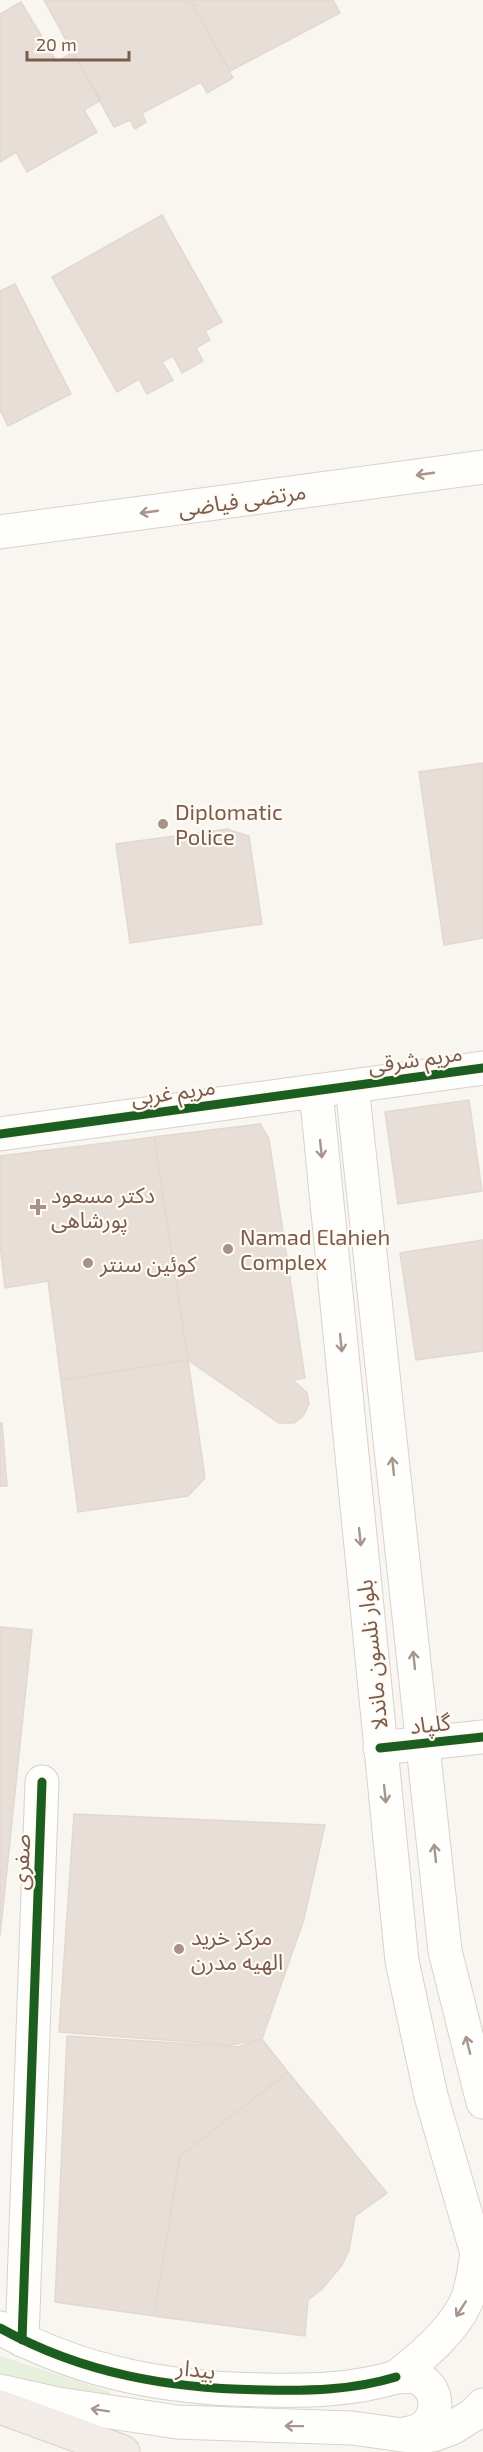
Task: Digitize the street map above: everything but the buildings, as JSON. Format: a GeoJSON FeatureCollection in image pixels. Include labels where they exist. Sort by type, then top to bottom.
{"type":"FeatureCollection","features":[{"type":"Feature","properties":{"kind":"highway"},"geometry":{"type":"LineString","coordinates":[[0,2407],[123,2452]]}},
{"type":"Feature","properties":{"kind":"main road","name":"مرتضی فیاضی"},"geometry":{"type":"LineString","coordinates":[[0,532],[483,466]]}},
{"type":"Feature","properties":{"kind":"main road","name":"مریم شرقی"},"geometry":{"type":"LineString","coordinates":[[352,1086],[483,1068]]}},
{"type":"Feature","properties":{"kind":"main road","name":"مریم غربی"},"geometry":{"type":"LineString","coordinates":[[0,1134],[352,1086]]}},
{"type":"Feature","properties":{"kind":"main road","name":"بلوار نلسون ماندلا"},"geometry":{"type":"LineString","coordinates":[[352,1086],[445,1951],[483,2102]]}},
{"type":"Feature","properties":{"kind":"main road","name":"بلوار نلسون ماندلا"},"geometry":{"type":"LineString","coordinates":[[316,1091],[402,1961],[431,2096],[480,2268]]}},
{"type":"Feature","properties":{"kind":"main road","name":"گلپاد"},"geometry":{"type":"LineString","coordinates":[[380,1748],[483,1737]]}},
{"type":"Feature","properties":{"kind":"main road","name":"صفری"},"geometry":{"type":"LineString","coordinates":[[7,2336],[42,1782]]}},
{"type":"Feature","properties":{"kind":"main road"},"geometry":{"type":"LineString","coordinates":[[396,2377],[431,2349],[456,2317],[468,2298],[480,2268]]}},
{"type":"Feature","properties":{"kind":"main road","name":"بیدار"},"geometry":{"type":"LineString","coordinates":[[7,2336],[131,2378],[224,2390],[344,2389],[396,2377]]}},
{"type":"Feature","properties":{"kind":"main road"},"geometry":{"type":"LineString","coordinates":[[396,2377],[420,2379],[429,2386],[435,2397],[435,2411],[425,2425],[420,2430],[400,2435]]}},
{"type":"Feature","properties":{"kind":"main road"},"geometry":{"type":"LineString","coordinates":[[0,2391],[58,2404],[177,2422],[343,2428],[426,2436],[442,2432],[465,2420],[483,2405]]}},
{"type":"Feature","properties":{"kind":"green space"},"geometry":{"type":"Polygon","coordinates":[[[0,2356],[111,2392],[106,2405],[0,2373],[0,2356]]]}},
{"type":"Feature","properties":{"kind":"cycle path"},"geometry":{"type":"LineString","coordinates":[[0,1134],[483,1068]]}},
{"type":"Feature","properties":{"kind":"cycle path"},"geometry":{"type":"LineString","coordinates":[[380,1748],[483,1737]]}},
{"type":"Feature","properties":{"kind":"cycle path"},"geometry":{"type":"LineString","coordinates":[[22,2340],[42,1782]]}},
{"type":"Feature","properties":{"kind":"cycle path"},"geometry":{"type":"LineString","coordinates":[[0,2328],[63,2357],[96,2368],[162,2382],[230,2389],[315,2390],[364,2385],[396,2377]]}},
{"type":"Feature","properties":{"kind":"place","name":"Diplomatic Police"},"geometry":{"type":"Point","coordinates":[163,824]}},
{"type":"Feature","properties":{"kind":"place","name":"دکتر مسعود پورشاهی"},"geometry":{"type":"Point","coordinates":[38,1207]}},
{"type":"Feature","properties":{"kind":"place","name":"Namad Elahieh Complex"},"geometry":{"type":"Point","coordinates":[228,1249]}},
{"type":"Feature","properties":{"kind":"place","name":"کوئین سنتر"},"geometry":{"type":"Point","coordinates":[88,1263]}},
{"type":"Feature","properties":{"kind":"place","name":"مرکز خرید الهیه مدرن"},"geometry":{"type":"Point","coordinates":[179,1949]}}]}
